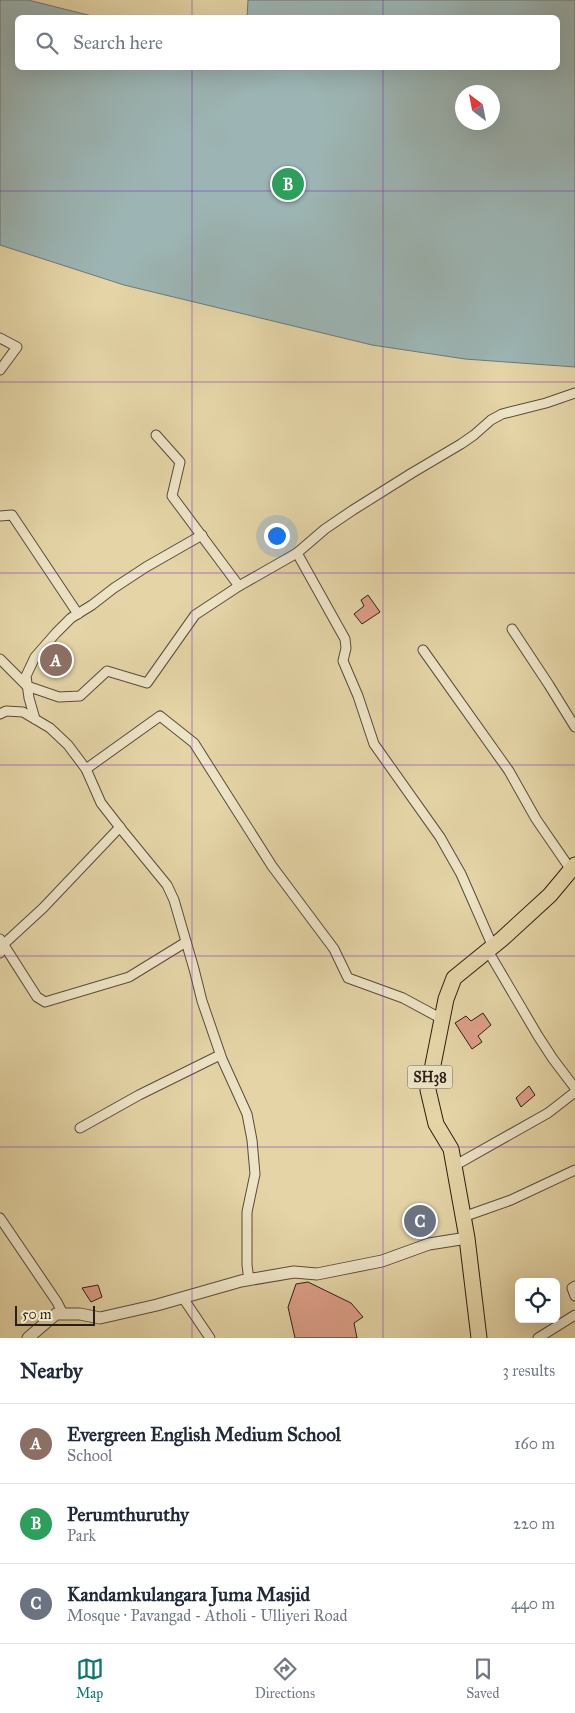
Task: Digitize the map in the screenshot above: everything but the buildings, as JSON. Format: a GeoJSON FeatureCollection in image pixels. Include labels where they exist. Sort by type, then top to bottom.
{"type":"FeatureCollection","features":[{"type":"Feature","properties":{"kind":"main road","name":"SH38"},"geometry":{"type":"LineString","coordinates":[[479,1338],[463,1217],[451,1149],[436,1124],[428,1090],[446,999],[454,978],[491,949],[550,895],[573,868]]}},
{"type":"Feature","properties":{"kind":"street"},"geometry":{"type":"LineString","coordinates":[[0,338],[17,348],[0,370]]}},
{"type":"Feature","properties":{"kind":"street"},"geometry":{"type":"LineString","coordinates":[[0,659],[27,686],[59,697],[80,696],[107,671],[147,683],[195,615],[239,586],[297,554],[332,525],[379,493],[461,444],[491,420],[502,414],[546,403],[575,393]]}},
{"type":"Feature","properties":{"kind":"street"},"geometry":{"type":"LineString","coordinates":[[156,435],[180,462],[172,496],[239,586]]}},
{"type":"Feature","properties":{"kind":"street"},"geometry":{"type":"LineString","coordinates":[[0,516],[12,515],[78,614]]}},
{"type":"Feature","properties":{"kind":"street"},"geometry":{"type":"LineString","coordinates":[[35,719],[26,676],[35,657],[61,628],[146,567],[202,535]]}},
{"type":"Feature","properties":{"kind":"street"},"geometry":{"type":"LineString","coordinates":[[297,554],[345,638],[346,648],[342,661],[358,696],[374,744],[440,837],[461,874],[491,949],[543,1043],[575,1088]]}},
{"type":"Feature","properties":{"kind":"street"},"geometry":{"type":"LineString","coordinates":[[512,629],[575,727]]}},
{"type":"Feature","properties":{"kind":"street"},"geometry":{"type":"LineString","coordinates":[[423,650],[509,771],[536,819],[573,868]]}},
{"type":"Feature","properties":{"kind":"street"},"geometry":{"type":"LineString","coordinates":[[0,714],[6,711],[23,712],[50,728],[68,746],[86,769],[101,802],[167,885],[174,900],[202,1002],[220,1055],[247,1114],[252,1140],[255,1174],[247,1212],[247,1265],[249,1280]]}},
{"type":"Feature","properties":{"kind":"street"},"geometry":{"type":"LineString","coordinates":[[86,769],[160,716],[194,744],[272,866],[334,949],[348,978],[404,998],[442,1019]]}},
{"type":"Feature","properties":{"kind":"street"},"geometry":{"type":"LineString","coordinates":[[120,827],[43,908],[1,945],[37,997],[45,1002],[129,977],[186,942]]}},
{"type":"Feature","properties":{"kind":"street"},"geometry":{"type":"LineString","coordinates":[[80,1128],[139,1095],[220,1055]]}},
{"type":"Feature","properties":{"kind":"street"},"geometry":{"type":"LineString","coordinates":[[454,1166],[548,1113],[575,1092]]}},
{"type":"Feature","properties":{"kind":"street"},"geometry":{"type":"LineString","coordinates":[[463,1217],[511,1200],[575,1170]]}},
{"type":"Feature","properties":{"kind":"street"},"geometry":{"type":"LineString","coordinates":[[0,1218],[57,1302],[63,1314]]}},
{"type":"Feature","properties":{"kind":"street"},"geometry":{"type":"LineString","coordinates":[[28,1338],[56,1314],[80,1314],[100,1318],[249,1280],[294,1272],[317,1274],[382,1261],[429,1244],[466,1238]]}},
{"type":"Feature","properties":{"kind":"street"},"geometry":{"type":"LineString","coordinates":[[575,1286],[572,1288],[575,1296]]}},
{"type":"Feature","properties":{"kind":"street"},"geometry":{"type":"LineString","coordinates":[[183,1298],[210,1338]]}},
{"type":"Feature","properties":{"kind":"street"},"geometry":{"type":"LineString","coordinates":[[538,1338],[575,1315]]}},
{"type":"Feature","properties":{"kind":"water"},"geometry":{"type":"Polygon","coordinates":[[[0,0],[28,0],[88,15],[15,15],[15,70],[560,70],[560,15],[247,15],[248,0],[575,0],[575,367],[465,359],[372,345],[124,285],[0,245],[0,0]]]}},
{"type":"Feature","properties":{"kind":"place","name":"Perumthuruthy"},"geometry":{"type":"Point","coordinates":[288,184]}},
{"type":"Feature","properties":{"kind":"place","name":"Evergreen English Medium School"},"geometry":{"type":"Point","coordinates":[56,660]}},
{"type":"Feature","properties":{"kind":"place","name":"Kandamkulangara Juma Masjid"},"geometry":{"type":"Point","coordinates":[420,1221]}}]}
